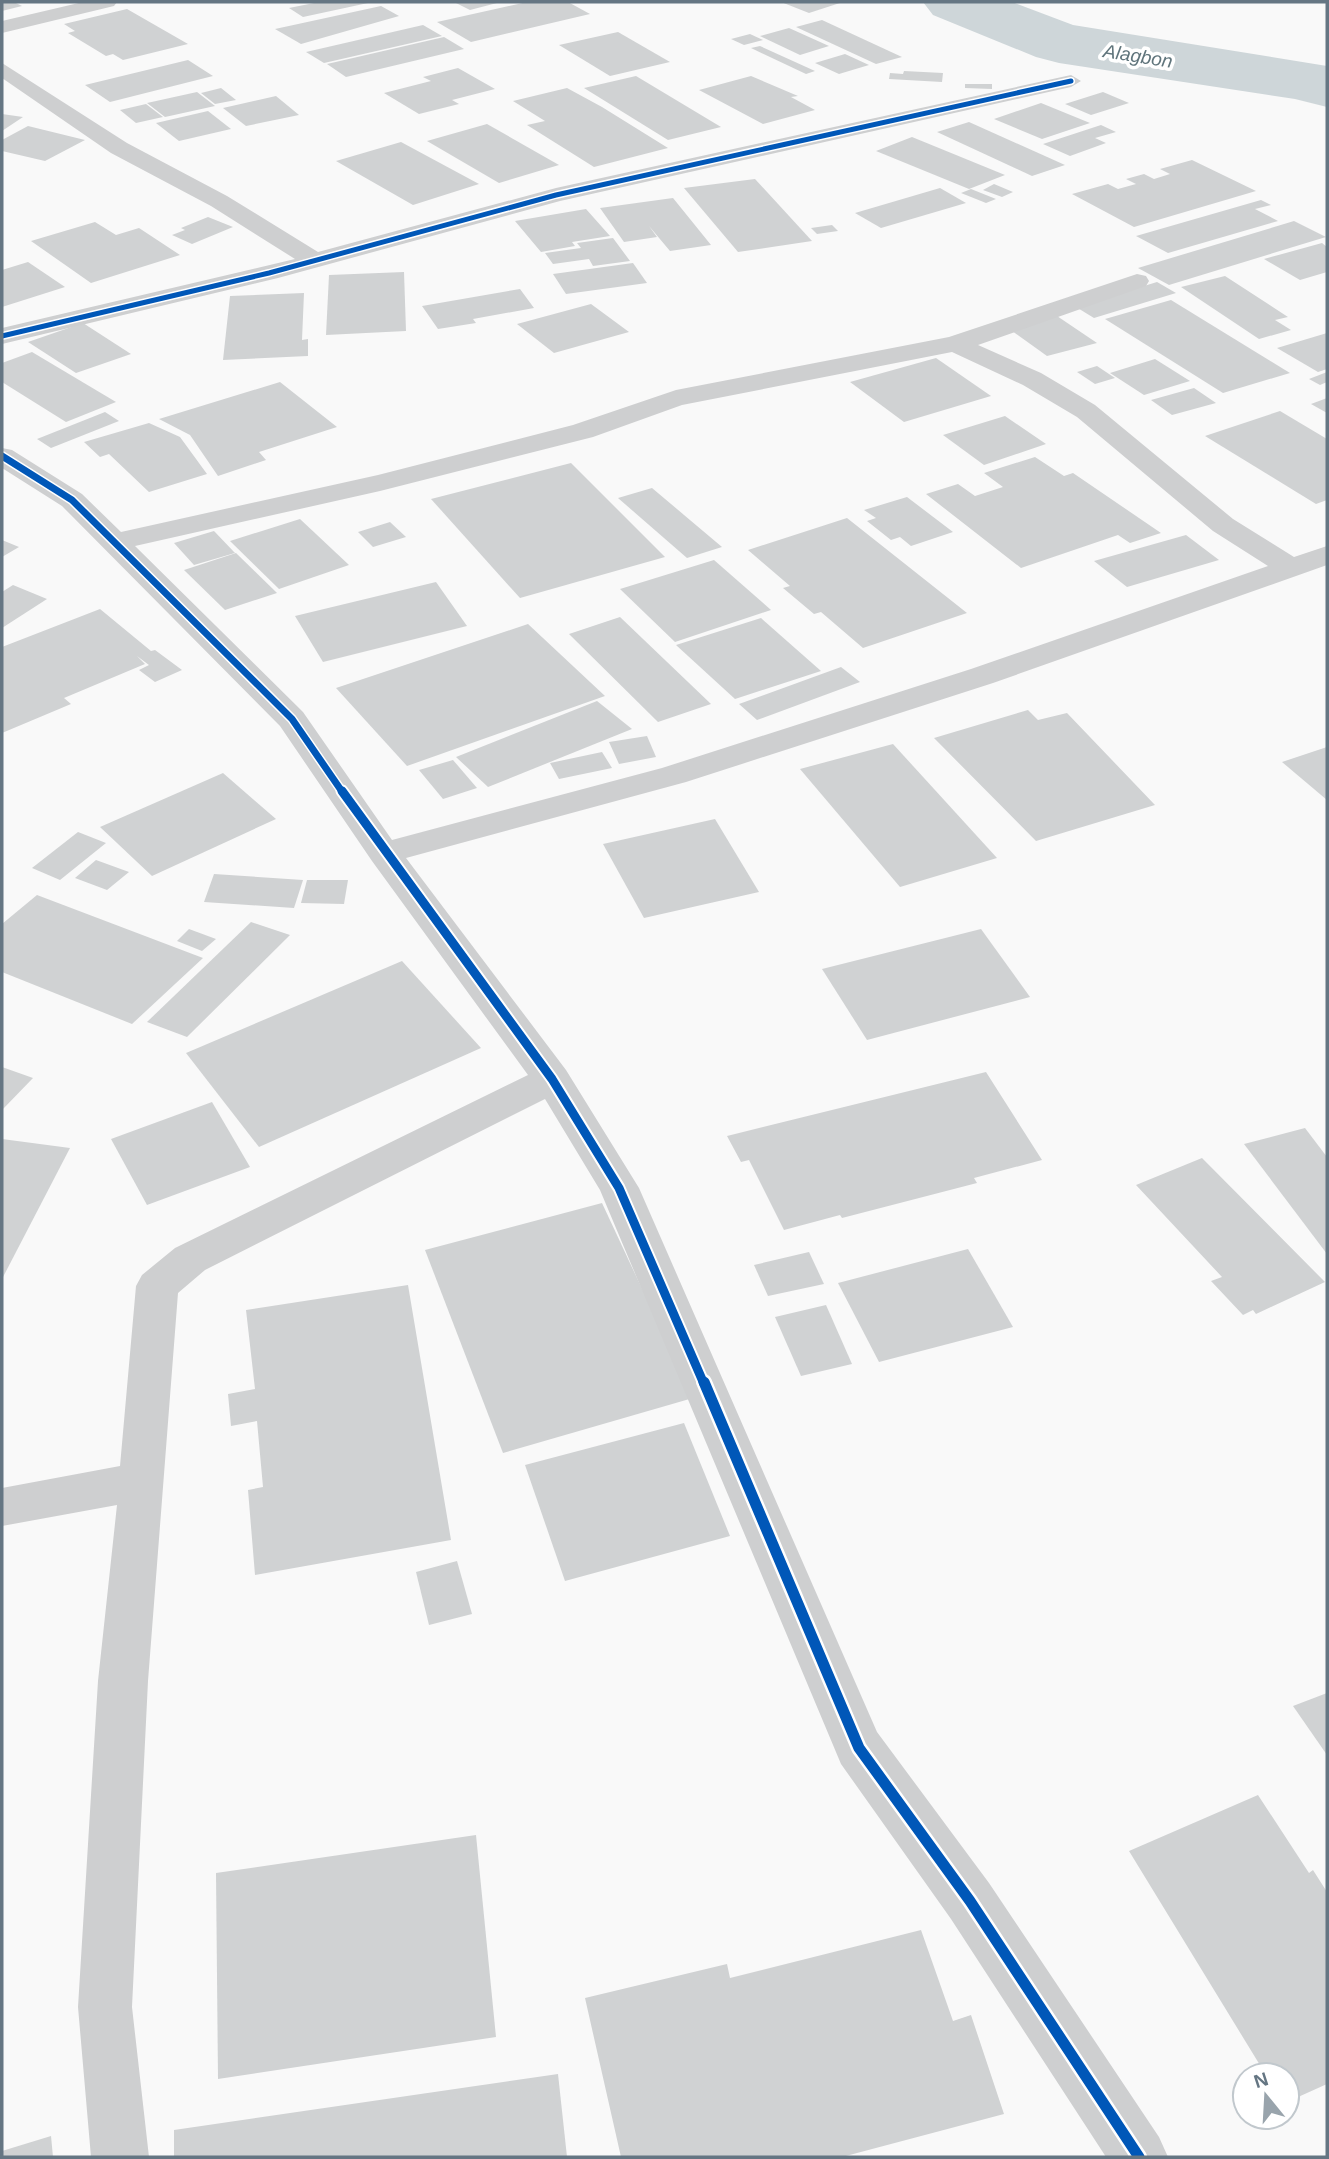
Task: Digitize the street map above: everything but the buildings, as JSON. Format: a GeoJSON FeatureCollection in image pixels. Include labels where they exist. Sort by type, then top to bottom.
{"type":"FeatureCollection","features":[{"type":"Feature","properties":{"kind":"street"},"geometry":{"type":"LineString","coordinates":[[2,27],[107,2]]}},
{"type":"Feature","properties":{"kind":"street"},"geometry":{"type":"LineString","coordinates":[[2,69],[119,148],[219,201],[314,260]]}},
{"type":"Feature","properties":{"kind":"street"},"geometry":{"type":"LineString","coordinates":[[2,337],[314,260],[556,195],[1071,81]]}},
{"type":"Feature","properties":{"kind":"street"},"geometry":{"type":"LineString","coordinates":[[115,542],[380,483],[583,430],[676,398],[955,344],[1138,281]]}},
{"type":"Feature","properties":{"kind":"street"},"geometry":{"type":"LineString","coordinates":[[955,344],[1032,379],[1086,411],[1223,525],[1292,568]]}},
{"type":"Feature","properties":{"kind":"street"},"geometry":{"type":"LineString","coordinates":[[2,456],[72,500],[292,719],[384,853],[552,1079],[619,1188],[859,1748],[970,1901],[1139,2157]]}},
{"type":"Feature","properties":{"kind":"street"},"geometry":{"type":"LineString","coordinates":[[384,853],[674,775],[982,676],[1327,555]]}},
{"type":"Feature","properties":{"kind":"street"},"geometry":{"type":"LineString","coordinates":[[120,2157],[105,2007],[123,1681],[157,1286],[190,1259],[552,1079]]}},
{"type":"Feature","properties":{"kind":"street"},"geometry":{"type":"LineString","coordinates":[[2,1507],[142,1482]]}},
{"type":"Feature","properties":{"kind":"waterway","name":"Alagbon"},"geometry":{"type":"LineString","coordinates":[[955,2],[1059,43],[1303,80],[1327,87]]}},
{"type":"Feature","properties":{"kind":"cycle path"},"geometry":{"type":"LineString","coordinates":[[2,336],[269,273],[556,195],[1071,81]]}},
{"type":"Feature","properties":{"kind":"cycle path"},"geometry":{"type":"LineString","coordinates":[[2,456],[72,500],[292,719],[384,853],[552,1079],[619,1188],[859,1748],[970,1901],[1139,2157]]}}]}
